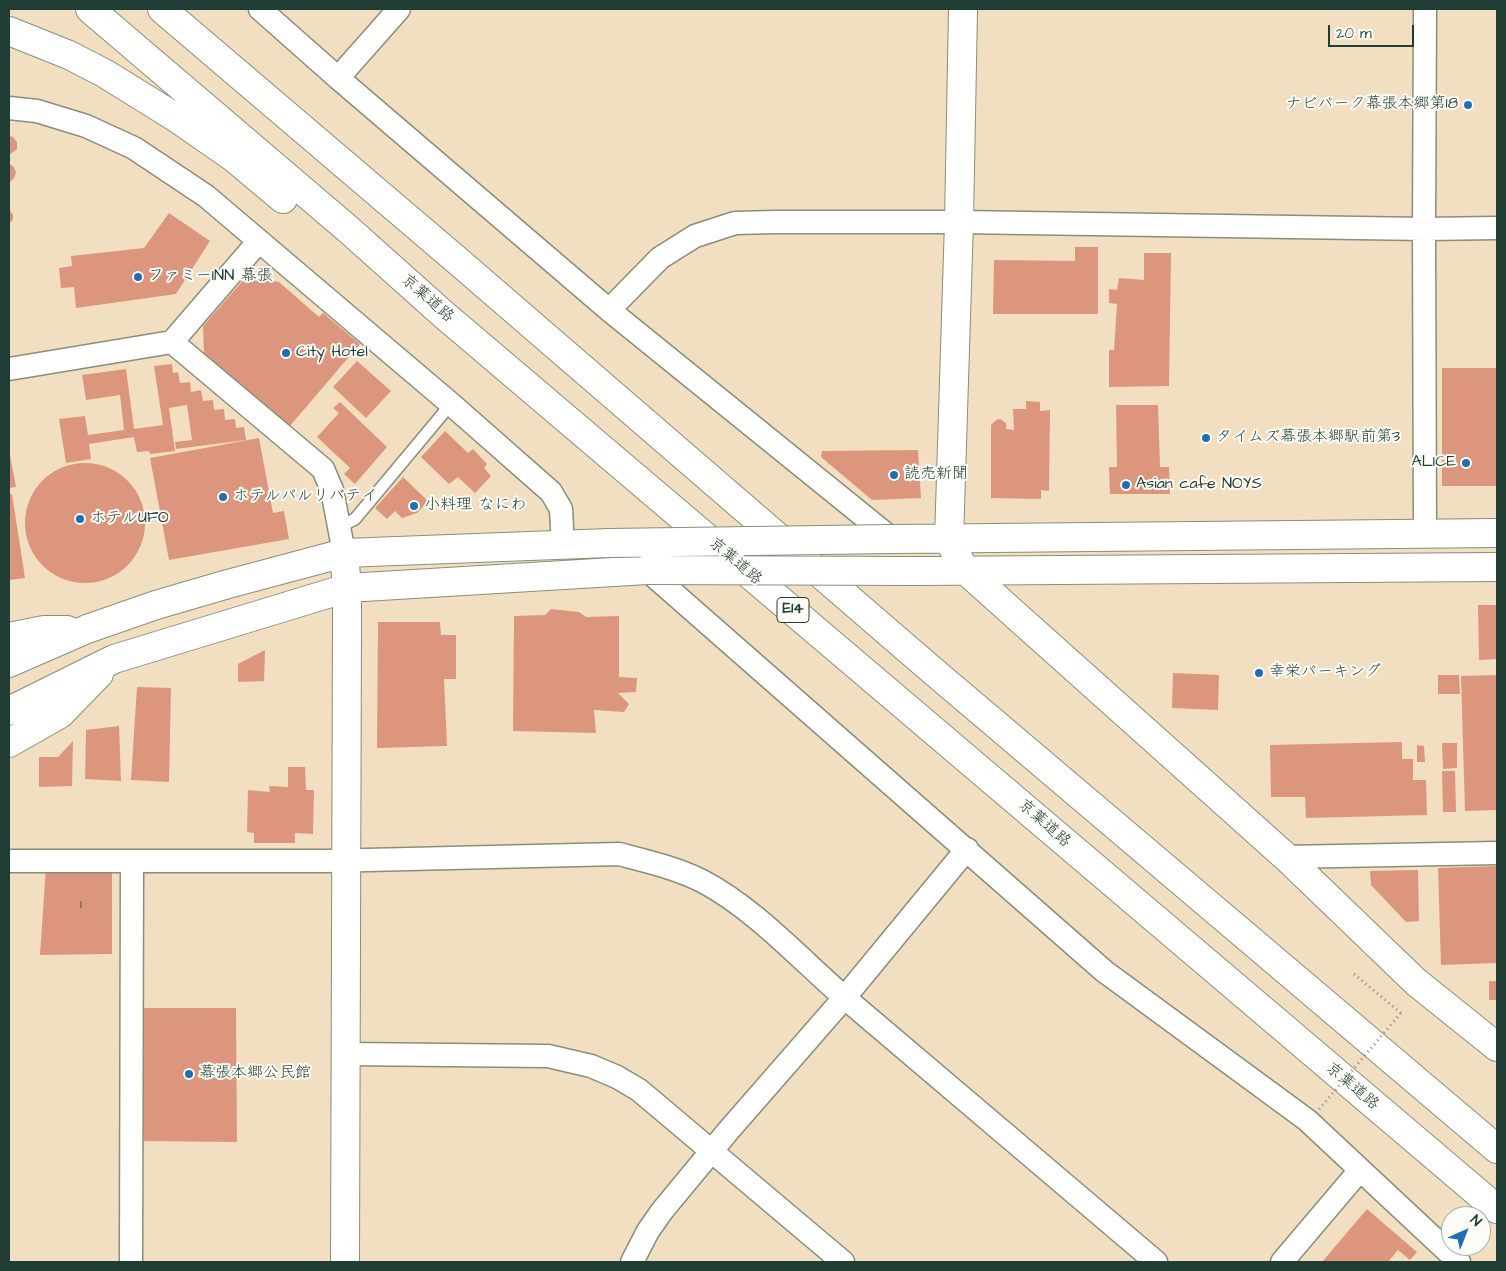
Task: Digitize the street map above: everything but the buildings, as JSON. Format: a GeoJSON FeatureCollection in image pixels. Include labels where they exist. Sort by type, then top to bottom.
{"type":"FeatureCollection","features":[{"type":"Feature","properties":{"kind":"main road","name":"京葉道路"},"geometry":{"type":"LineString","coordinates":[[90,9],[349,230],[443,314],[1497,1209]]}},
{"type":"Feature","properties":{"kind":"main road"},"geometry":{"type":"LineString","coordinates":[[162,9],[459,262],[933,671],[1497,1150]]}},
{"type":"Feature","properties":{"kind":"main road"},"geometry":{"type":"LineString","coordinates":[[963,9],[960,222],[949,540],[964,569],[1286,857],[1416,982],[1497,1047]]}},
{"type":"Feature","properties":{"kind":"main road"},"geometry":{"type":"LineString","coordinates":[[9,31],[69,55],[104,73],[175,117],[234,158],[305,217],[349,230]]}},
{"type":"Feature","properties":{"kind":"main road"},"geometry":{"type":"LineString","coordinates":[[9,47],[67,66],[104,73]]}},
{"type":"Feature","properties":{"kind":"main road"},"geometry":{"type":"LineString","coordinates":[[9,663],[86,630],[156,605],[344,553],[609,543],[1497,533]]}},
{"type":"Feature","properties":{"kind":"main road"},"geometry":{"type":"LineString","coordinates":[[344,553],[347,588],[345,1262]]}},
{"type":"Feature","properties":{"kind":"main road"},"geometry":{"type":"LineString","coordinates":[[9,711],[114,659],[347,588],[647,570],[915,571],[964,569],[1497,567]]}},
{"type":"Feature","properties":{"kind":"main road"},"geometry":{"type":"LineString","coordinates":[[9,636],[44,630],[86,630]]}},
{"type":"Feature","properties":{"kind":"main road"},"geometry":{"type":"LineString","coordinates":[[9,743],[60,714],[114,659]]}},
{"type":"Feature","properties":{"kind":"street"},"geometry":{"type":"LineString","coordinates":[[260,9],[609,310],[892,540]]}},
{"type":"Feature","properties":{"kind":"street"},"geometry":{"type":"LineString","coordinates":[[338,78],[399,9]]}},
{"type":"Feature","properties":{"kind":"street"},"geometry":{"type":"LineString","coordinates":[[1425,9],[1425,533]]}},
{"type":"Feature","properties":{"kind":"street"},"geometry":{"type":"LineString","coordinates":[[9,108],[37,111],[86,126],[134,148],[206,196],[451,404],[551,492],[561,509],[563,544]]}},
{"type":"Feature","properties":{"kind":"street"},"geometry":{"type":"LineString","coordinates":[[609,310],[660,258],[695,236],[735,223],[960,222],[1424,230],[1497,228]]}},
{"type":"Feature","properties":{"kind":"street"},"geometry":{"type":"LineString","coordinates":[[9,369],[172,342],[259,240]]}},
{"type":"Feature","properties":{"kind":"street"},"geometry":{"type":"LineString","coordinates":[[172,342],[323,469],[332,490],[344,553]]}},
{"type":"Feature","properties":{"kind":"street"},"geometry":{"type":"LineString","coordinates":[[647,570],[1104,971],[1307,1120],[1459,1262]]}},
{"type":"Feature","properties":{"kind":"street"},"geometry":{"type":"LineString","coordinates":[[632,1262],[648,1231],[712,1151],[845,997],[967,850]]}},
{"type":"Feature","properties":{"kind":"street"},"geometry":{"type":"LineString","coordinates":[[1286,857],[1497,853]]}},
{"type":"Feature","properties":{"kind":"street"},"geometry":{"type":"LineString","coordinates":[[9,861],[346,860],[619,854],[656,864],[700,880],[727,896],[752,915],[845,997],[1156,1262]]}},
{"type":"Feature","properties":{"kind":"street"},"geometry":{"type":"LineString","coordinates":[[131,1262],[132,862]]}},
{"type":"Feature","properties":{"kind":"street"},"geometry":{"type":"LineString","coordinates":[[345,1054],[548,1056],[591,1066],[617,1077],[639,1090],[843,1262]]}},
{"type":"Feature","properties":{"kind":"street"},"geometry":{"type":"LineString","coordinates":[[1282,1262],[1360,1170]]}},
{"type":"Feature","properties":{"kind":"lane"},"geometry":{"type":"LineString","coordinates":[[339,527],[355,519],[451,404]]}},
{"type":"Feature","properties":{"kind":"path"},"geometry":{"type":"LineString","coordinates":[[1316,1113],[1401,1013],[1354,974]]}},
{"type":"Feature","properties":{"kind":"place","name":"ナビパーク幕張本郷第18"},"geometry":{"type":"Point","coordinates":[1468,105]}},
{"type":"Feature","properties":{"kind":"place","name":"ファミーINN 幕張"},"geometry":{"type":"Point","coordinates":[138,277]}},
{"type":"Feature","properties":{"kind":"place","name":"City Hotel"},"geometry":{"type":"Point","coordinates":[286,353]}},
{"type":"Feature","properties":{"kind":"place","name":"タイムズ幕張本郷駅前第3"},"geometry":{"type":"Point","coordinates":[1206,438]}},
{"type":"Feature","properties":{"kind":"place","name":"ALICE"},"geometry":{"type":"Point","coordinates":[1466,463]}},
{"type":"Feature","properties":{"kind":"place","name":"読売新聞"},"geometry":{"type":"Point","coordinates":[894,475]}},
{"type":"Feature","properties":{"kind":"place","name":"Asian cafe NOYS"},"geometry":{"type":"Point","coordinates":[1126,485]}},
{"type":"Feature","properties":{"kind":"place","name":"ホテルパルリバテイ"},"geometry":{"type":"Point","coordinates":[223,497]}},
{"type":"Feature","properties":{"kind":"place","name":"小料理 なにわ"},"geometry":{"type":"Point","coordinates":[414,506]}},
{"type":"Feature","properties":{"kind":"place","name":"ホテルUFO"},"geometry":{"type":"Point","coordinates":[80,519]}},
{"type":"Feature","properties":{"kind":"place","name":"幸栄パーキング"},"geometry":{"type":"Point","coordinates":[1259,673]}},
{"type":"Feature","properties":{"kind":"place","name":"幕張本郷公民館"},"geometry":{"type":"Point","coordinates":[189,1074]}}]}
